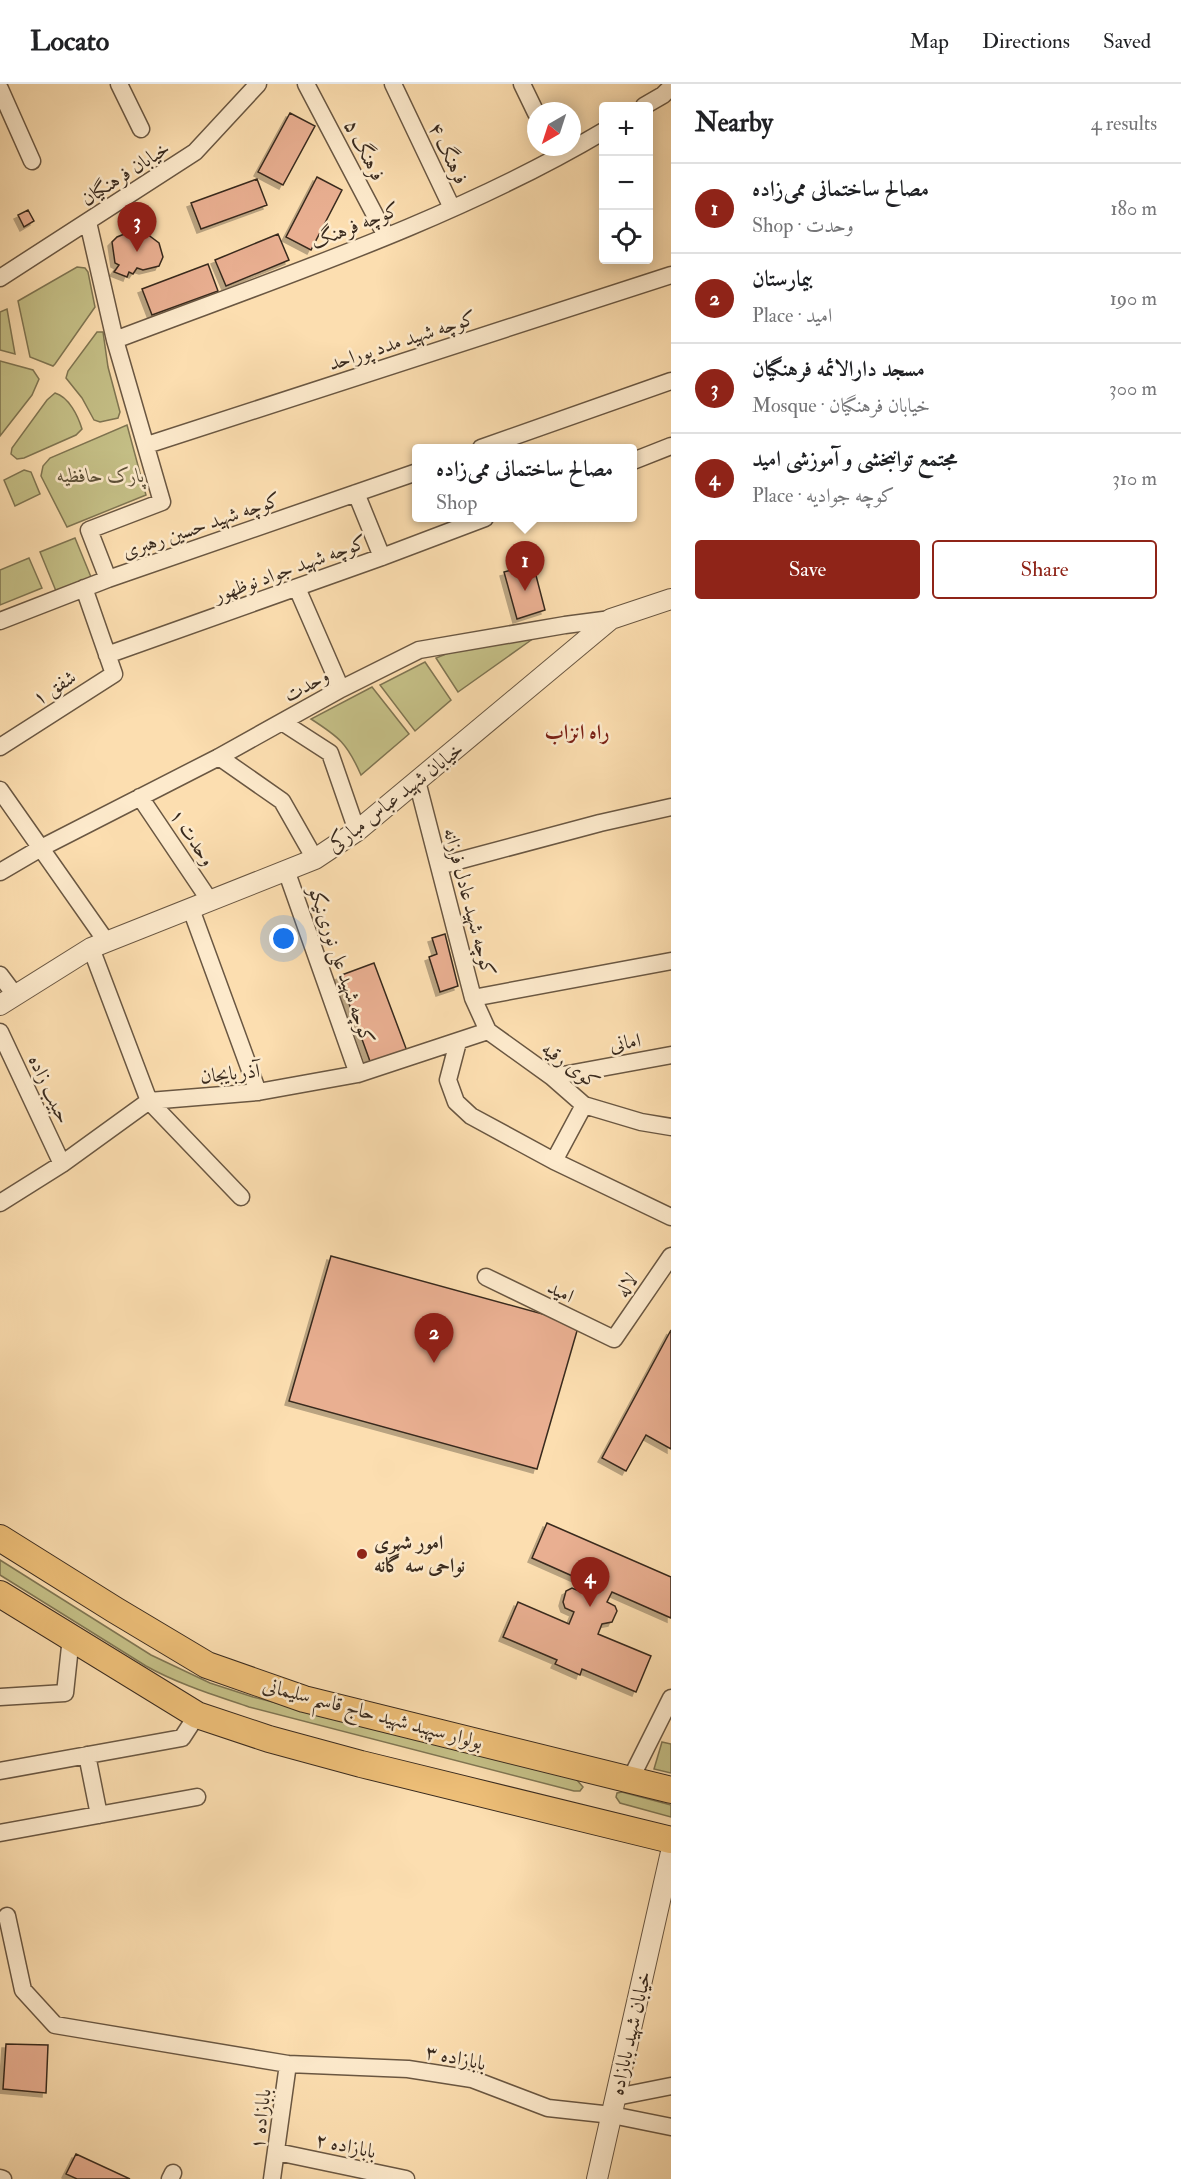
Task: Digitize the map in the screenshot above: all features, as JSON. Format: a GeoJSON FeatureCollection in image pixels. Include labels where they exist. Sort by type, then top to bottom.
{"type":"FeatureCollection","features":[{"type":"Feature","properties":{"kind":"main road","name":"بولوار سپهبد شهید حاج قاسم سلیمانی"},"geometry":{"type":"LineString","coordinates":[[0,1538],[207,1665],[304,1698],[671,1790]]}},
{"type":"Feature","properties":{"kind":"main road"},"geometry":{"type":"LineString","coordinates":[[0,1594],[197,1715],[269,1739],[361,1764],[671,1840]]}},
{"type":"Feature","properties":{"kind":"street"},"geometry":{"type":"LineString","coordinates":[[119,84],[141,129]]}},
{"type":"Feature","properties":{"kind":"street","name":"خیابان فرهنگیان"},"geometry":{"type":"LineString","coordinates":[[0,278],[195,152],[258,84]]}},
{"type":"Feature","properties":{"kind":"street","name":"فرهنگ ۵"},"geometry":{"type":"LineString","coordinates":[[306,84],[386,236]]}},
{"type":"Feature","properties":{"kind":"street","name":"فرهنگ ۴"},"geometry":{"type":"LineString","coordinates":[[393,84],[452,208]]}},
{"type":"Feature","properties":{"kind":"street"},"geometry":{"type":"LineString","coordinates":[[522,84],[531,102]]}},
{"type":"Feature","properties":{"kind":"street"},"geometry":{"type":"LineString","coordinates":[[0,89],[32,161]]}},
{"type":"Feature","properties":{"kind":"street"},"geometry":{"type":"LineString","coordinates":[[649,102],[664,89]]}},
{"type":"Feature","properties":{"kind":"street","name":"کوچه فرهنگ"},"geometry":{"type":"LineString","coordinates":[[581,141],[599,133]]}},
{"type":"Feature","properties":{"kind":"street","name":"کوچه فرهنگ"},"geometry":{"type":"LineString","coordinates":[[115,340],[386,236],[452,208],[549,156]]}},
{"type":"Feature","properties":{"kind":"street"},"geometry":{"type":"LineString","coordinates":[[88,222],[115,340],[162,502],[89,530],[108,579]]}},
{"type":"Feature","properties":{"kind":"street","name":"کوچه شهید مدد پوراحد"},"geometry":{"type":"LineString","coordinates":[[147,445],[671,275]]}},
{"type":"Feature","properties":{"kind":"street"},"geometry":{"type":"LineString","coordinates":[[492,444],[671,381]]}},
{"type":"Feature","properties":{"kind":"street"},"geometry":{"type":"LineString","coordinates":[[637,459],[671,446]]}},
{"type":"Feature","properties":{"kind":"street","name":"کوچه شهید حسین رهبری"},"geometry":{"type":"LineString","coordinates":[[0,621],[108,579],[412,474]]}},
{"type":"Feature","properties":{"kind":"street"},"geometry":{"type":"LineString","coordinates":[[356,493],[382,557]]}},
{"type":"Feature","properties":{"kind":"street","name":"کوچه شهید جواد نوظهور"},"geometry":{"type":"LineString","coordinates":[[107,655],[474,522]]}},
{"type":"Feature","properties":{"kind":"street"},"geometry":{"type":"LineString","coordinates":[[84,588],[107,655]]}},
{"type":"Feature","properties":{"kind":"street"},"geometry":{"type":"LineString","coordinates":[[297,588],[341,689]]}},
{"type":"Feature","properties":{"kind":"street","name":"خیابان شهید عباس مبارکی"},"geometry":{"type":"LineString","coordinates":[[7,1000],[99,945],[315,859],[357,831],[611,620],[671,599]]}},
{"type":"Feature","properties":{"kind":"street","name":"وحدت"},"geometry":{"type":"LineString","coordinates":[[0,872],[41,848],[219,757],[341,689],[418,650],[566,625],[611,620]]}},
{"type":"Feature","properties":{"kind":"street","name":"شفق ۱"},"geometry":{"type":"LineString","coordinates":[[0,747],[114,674],[107,655]]}},
{"type":"Feature","properties":{"kind":"street"},"geometry":{"type":"LineString","coordinates":[[282,722],[330,753],[357,831]]}},
{"type":"Feature","properties":{"kind":"street"},"geometry":{"type":"LineString","coordinates":[[219,757],[282,801],[315,859]]}},
{"type":"Feature","properties":{"kind":"street","name":"کوچه شهید عادل فرزانه"},"geometry":{"type":"LineString","coordinates":[[417,781],[473,998],[488,1031]]}},
{"type":"Feature","properties":{"kind":"street"},"geometry":{"type":"LineString","coordinates":[[0,789],[41,848],[99,945],[149,1101],[241,1197]]}},
{"type":"Feature","properties":{"kind":"street","name":"وحدت ۱"},"geometry":{"type":"LineString","coordinates":[[140,797],[210,901]]}},
{"type":"Feature","properties":{"kind":"street"},"geometry":{"type":"LineString","coordinates":[[439,866],[600,822],[671,807]]}},
{"type":"Feature","properties":{"kind":"street","name":"کوچه شهید علی نوری‌نیکو"},"geometry":{"type":"LineString","coordinates":[[286,870],[358,1074]]}},
{"type":"Feature","properties":{"kind":"street"},"geometry":{"type":"LineString","coordinates":[[191,909],[258,1092]]}},
{"type":"Feature","properties":{"kind":"street"},"geometry":{"type":"LineString","coordinates":[[473,998],[671,961]]}},
{"type":"Feature","properties":{"kind":"street"},"geometry":{"type":"LineString","coordinates":[[0,975],[7,1000]]}},
{"type":"Feature","properties":{"kind":"street","name":"آذربایجان"},"geometry":{"type":"LineString","coordinates":[[149,1101],[258,1092],[358,1074],[488,1031]]}},
{"type":"Feature","properties":{"kind":"street","name":"کوی رقیه"},"geometry":{"type":"LineString","coordinates":[[488,1031],[552,1077],[584,1105],[641,1122],[671,1127]]}},
{"type":"Feature","properties":{"kind":"street","name":"حبیب زاده"},"geometry":{"type":"LineString","coordinates":[[0,1032],[62,1164]]}},
{"type":"Feature","properties":{"kind":"street"},"geometry":{"type":"LineString","coordinates":[[458,1042],[448,1080],[456,1102],[471,1116],[554,1161],[671,1217]]}},
{"type":"Feature","properties":{"kind":"street","name":"امانی"},"geometry":{"type":"LineString","coordinates":[[552,1077],[671,1055]]}},
{"type":"Feature","properties":{"kind":"street"},"geometry":{"type":"LineString","coordinates":[[0,1203],[62,1164],[149,1101]]}},
{"type":"Feature","properties":{"kind":"street"},"geometry":{"type":"LineString","coordinates":[[554,1161],[584,1105]]}},
{"type":"Feature","properties":{"kind":"street","name":"لاله"},"geometry":{"type":"LineString","coordinates":[[616,1337],[671,1256]]}},
{"type":"Feature","properties":{"kind":"street","name":"امید"},"geometry":{"type":"LineString","coordinates":[[486,1277],[610,1340],[616,1337]]}},
{"type":"Feature","properties":{"kind":"street"},"geometry":{"type":"LineString","coordinates":[[0,1697],[65,1693],[71,1637]]}},
{"type":"Feature","properties":{"kind":"street"},"geometry":{"type":"LineString","coordinates":[[630,1780],[671,1698]]}},
{"type":"Feature","properties":{"kind":"street"},"geometry":{"type":"LineString","coordinates":[[0,1771],[182,1738],[197,1715]]}},
{"type":"Feature","properties":{"kind":"street"},"geometry":{"type":"LineString","coordinates":[[87,1755],[99,1815]]}},
{"type":"Feature","properties":{"kind":"street"},"geometry":{"type":"LineString","coordinates":[[0,1833],[198,1797]]}},
{"type":"Feature","properties":{"kind":"street","name":"خیابان شهید بابازاده"},"geometry":{"type":"LineString","coordinates":[[597,2179],[671,1852]]}},
{"type":"Feature","properties":{"kind":"street","name":"بابازاده ۳"},"geometry":{"type":"LineString","coordinates":[[7,1916],[24,1990],[55,2025],[288,2064],[408,2069],[471,2079],[548,2108],[614,2106]]}},
{"type":"Feature","properties":{"kind":"street","name":"بابازاده ۱"},"geometry":{"type":"LineString","coordinates":[[273,2179],[288,2064]]}},
{"type":"Feature","properties":{"kind":"street"},"geometry":{"type":"LineString","coordinates":[[614,2106],[671,2086]]}},
{"type":"Feature","properties":{"kind":"street"},"geometry":{"type":"LineString","coordinates":[[614,2106],[671,2127]]}},
{"type":"Feature","properties":{"kind":"street","name":"بابازاده ۲"},"geometry":{"type":"LineString","coordinates":[[277,2152],[406,2179]]}},
{"type":"Feature","properties":{"kind":"green space"},"geometry":{"type":"Polygon","coordinates":[[[77,267],[85,268],[88,272],[95,307],[53,366],[30,357],[18,301],[77,267]]]}},
{"type":"Feature","properties":{"kind":"green space"},"geometry":{"type":"Polygon","coordinates":[[[7,309],[15,354],[0,350],[0,312],[7,309]]]}},
{"type":"Feature","properties":{"kind":"green space","name":"پارک حافظیه"},"geometry":{"type":"Polygon","coordinates":[[[97,332],[103,332],[108,367],[120,412],[118,418],[100,422],[94,420],[82,398],[66,378],[68,371],[97,332]]]}},
{"type":"Feature","properties":{"kind":"green space"},"geometry":{"type":"Polygon","coordinates":[[[0,361],[33,370],[39,379],[32,395],[0,436],[0,361]]]}},
{"type":"Feature","properties":{"kind":"green space","name":"پارک حافظیه"},"geometry":{"type":"Polygon","coordinates":[[[55,393],[69,403],[82,429],[76,435],[17,459],[11,454],[12,448],[47,400],[55,393]]]}},
{"type":"Feature","properties":{"kind":"green space","name":"پارک حافظیه"},"geometry":{"type":"Polygon","coordinates":[[[127,425],[146,495],[67,527],[41,476],[43,466],[50,458],[127,425]]]}},
{"type":"Feature","properties":{"kind":"green space","name":"پارک حافظیه"},"geometry":{"type":"Polygon","coordinates":[[[24,470],[31,472],[40,494],[15,506],[4,480],[24,470]]]}},
{"type":"Feature","properties":{"kind":"green space","name":"پارک حافظیه"},"geometry":{"type":"Polygon","coordinates":[[[75,538],[91,577],[56,591],[40,552],[75,538]]]}},
{"type":"Feature","properties":{"kind":"green space"},"geometry":{"type":"Polygon","coordinates":[[[29,558],[42,588],[0,605],[0,570],[29,558]]]}},
{"type":"Feature","properties":{"kind":"green space"},"geometry":{"type":"Polygon","coordinates":[[[534,638],[458,692],[436,658],[451,652],[534,638]]]}},
{"type":"Feature","properties":{"kind":"green space"},"geometry":{"type":"Polygon","coordinates":[[[425,662],[451,700],[415,731],[380,685],[425,662]]]}},
{"type":"Feature","properties":{"kind":"green space"},"geometry":{"type":"Polygon","coordinates":[[[372,687],[409,734],[361,775],[351,755],[341,742],[311,719],[372,687]]]}},
{"type":"Feature","properties":{"kind":"green space"},"geometry":{"type":"Polygon","coordinates":[[[0,1560],[151,1655],[210,1683],[253,1697],[576,1779],[583,1787],[580,1791],[574,1791],[249,1707],[183,1684],[146,1666],[0,1575],[0,1560]]]}},
{"type":"Feature","properties":{"kind":"green space"},"geometry":{"type":"Polygon","coordinates":[[[662,1742],[671,1744],[671,1773],[654,1769],[662,1742]]]}},
{"type":"Feature","properties":{"kind":"green space"},"geometry":{"type":"Polygon","coordinates":[[[622,1792],[671,1805],[671,1817],[620,1803],[616,1797],[617,1793],[622,1792]]]}},
{"type":"Feature","properties":{"kind":"building"},"geometry":{"type":"Polygon","coordinates":[[[290,113],[315,126],[283,185],[258,172],[290,113]]]}},
{"type":"Feature","properties":{"kind":"building"},"geometry":{"type":"Polygon","coordinates":[[[317,177],[342,190],[311,250],[286,237],[317,177]]]}},
{"type":"Feature","properties":{"kind":"building"},"geometry":{"type":"Polygon","coordinates":[[[257,179],[267,205],[201,229],[191,203],[257,179]]]}},
{"type":"Feature","properties":{"kind":"building"},"geometry":{"type":"Polygon","coordinates":[[[28,210],[34,221],[24,227],[18,215],[28,210]]]}},
{"type":"Feature","properties":{"kind":"building"},"geometry":{"type":"Polygon","coordinates":[[[139,228],[159,243],[163,257],[159,266],[143,270],[137,268],[133,274],[129,272],[127,277],[114,272],[119,265],[115,263],[112,242],[117,237],[139,228]]]}},
{"type":"Feature","properties":{"kind":"building"},"geometry":{"type":"Polygon","coordinates":[[[278,234],[289,260],[226,286],[215,260],[278,234]]]}},
{"type":"Feature","properties":{"kind":"building"},"geometry":{"type":"Polygon","coordinates":[[[208,264],[218,291],[152,315],[142,289],[208,264]]]}},
{"type":"Feature","properties":{"kind":"building"},"geometry":{"type":"Polygon","coordinates":[[[533,564],[545,610],[517,619],[504,572],[533,564]]]}},
{"type":"Feature","properties":{"kind":"building"},"geometry":{"type":"Polygon","coordinates":[[[445,934],[458,986],[440,992],[429,957],[437,954],[432,938],[445,934]]]}},
{"type":"Feature","properties":{"kind":"building"},"geometry":{"type":"Polygon","coordinates":[[[374,963],[407,1051],[371,1064],[339,976],[374,963]]]}},
{"type":"Feature","properties":{"kind":"building"},"geometry":{"type":"Polygon","coordinates":[[[331,1256],[579,1324],[537,1469],[289,1401],[331,1256]]]}},
{"type":"Feature","properties":{"kind":"building"},"geometry":{"type":"Polygon","coordinates":[[[671,1330],[671,1449],[646,1435],[626,1471],[602,1458],[671,1330]]]}},
{"type":"Feature","properties":{"kind":"building"},"geometry":{"type":"Polygon","coordinates":[[[547,1523],[671,1577],[671,1618],[612,1592],[607,1602],[615,1606],[617,1611],[612,1622],[602,1624],[598,1634],[651,1656],[636,1692],[582,1669],[580,1675],[555,1664],[557,1660],[503,1637],[518,1602],[569,1624],[574,1612],[565,1608],[563,1602],[566,1591],[572,1588],[584,1593],[588,1583],[532,1558],[547,1523]]]}},
{"type":"Feature","properties":{"kind":"building"},"geometry":{"type":"Polygon","coordinates":[[[6,2044],[48,2045],[46,2093],[3,2089],[6,2044]]]}},
{"type":"Feature","properties":{"kind":"building"},"geometry":{"type":"Polygon","coordinates":[[[76,2154],[130,2179],[77,2179],[66,2174],[76,2154]]]}},
{"type":"Feature","properties":{"kind":"place","name":"مسجد دارالائمه فرهنگیان"},"geometry":{"type":"Point","coordinates":[137,252]}},
{"type":"Feature","properties":{"kind":"place","name":"مصالح ساختمانی ممی‌زاده"},"geometry":{"type":"Point","coordinates":[525,591]}},
{"type":"Feature","properties":{"kind":"place","name":"بیمارستان"},"geometry":{"type":"Point","coordinates":[434,1363]}},
{"type":"Feature","properties":{"kind":"place","name":"امور شهری نواحی سه گانه"},"geometry":{"type":"Point","coordinates":[362,1554]}},
{"type":"Feature","properties":{"kind":"place","name":"مجتمع توانبخشی و آموزشی امید"},"geometry":{"type":"Point","coordinates":[590,1607]}},
{"type":"Feature","properties":{"kind":"district","name":"راه انزاب"},"geometry":{"type":"Point","coordinates":[577,732]}}]}
